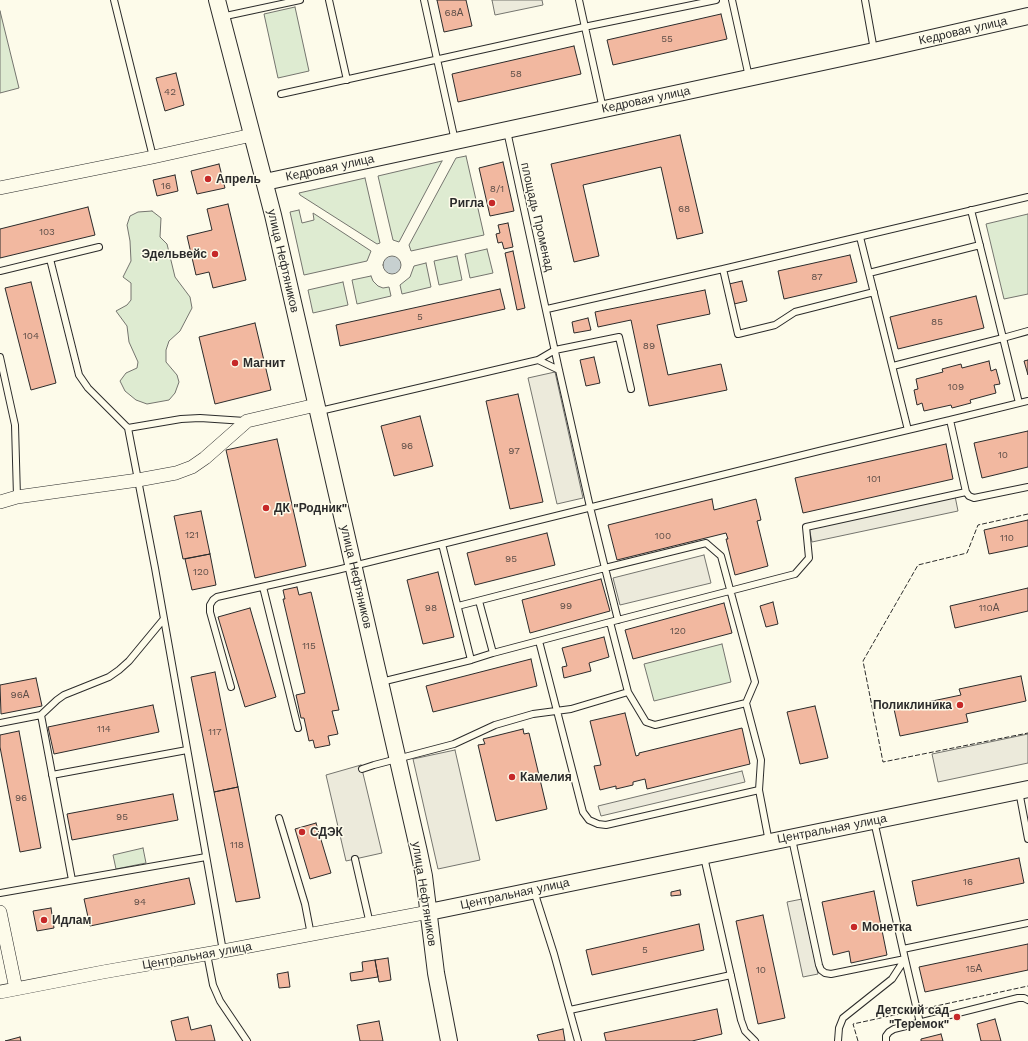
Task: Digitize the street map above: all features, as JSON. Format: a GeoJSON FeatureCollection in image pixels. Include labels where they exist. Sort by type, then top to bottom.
{"type":"FeatureCollection","features":[{"type":"Feature","properties":{"kind":"street","name":"улица Нефтяников"},"geometry":{"type":"LineString","coordinates":[[217,0],[265,182],[419,852],[429,912],[436,973],[449,1041]]}},
{"type":"Feature","properties":{"kind":"street","name":"Кедровая улица"},"geometry":{"type":"LineString","coordinates":[[265,182],[874,51],[1028,16]]}},
{"type":"Feature","properties":{"kind":"street"},"geometry":{"type":"LineString","coordinates":[[0,188],[252,135]]}},
{"type":"Feature","properties":{"kind":"street"},"geometry":{"type":"LineString","coordinates":[[0,502],[17,497],[138,480],[176,473],[192,467],[205,458],[247,421],[317,408]]}},
{"type":"Feature","properties":{"kind":"street","name":"Центральная улица"},"geometry":{"type":"LineString","coordinates":[[0,992],[370,924],[1023,790]]}},
{"type":"Feature","properties":{"kind":"street"},"geometry":{"type":"LineString","coordinates":[[0,915],[3,946],[16,989]]}},
{"type":"Feature","properties":{"kind":"lane"},"geometry":{"type":"LineString","coordinates":[[114,0],[153,157]]}},
{"type":"Feature","properties":{"kind":"lane"},"geometry":{"type":"LineString","coordinates":[[221,17],[300,0]]}},
{"type":"Feature","properties":{"kind":"lane"},"geometry":{"type":"LineString","coordinates":[[329,0],[347,80]]}},
{"type":"Feature","properties":{"kind":"lane"},"geometry":{"type":"LineString","coordinates":[[424,0],[455,141]]}},
{"type":"Feature","properties":{"kind":"lane"},"geometry":{"type":"LineString","coordinates":[[579,0],[603,109]]}},
{"type":"Feature","properties":{"kind":"lane"},"geometry":{"type":"LineString","coordinates":[[282,94],[584,27],[716,0]]}},
{"type":"Feature","properties":{"kind":"lane"},"geometry":{"type":"LineString","coordinates":[[732,0],[749,78]]}},
{"type":"Feature","properties":{"kind":"lane"},"geometry":{"type":"LineString","coordinates":[[865,0],[874,51]]}},
{"type":"Feature","properties":{"kind":"lane","name":"площадь Променад"},"geometry":{"type":"LineString","coordinates":[[506,130],[590,507],[618,620]]}},
{"type":"Feature","properties":{"kind":"lane"},"geometry":{"type":"LineString","coordinates":[[547,309],[723,270],[1028,197]]}},
{"type":"Feature","properties":{"kind":"lane"},"geometry":{"type":"LineString","coordinates":[[971,210],[1019,403]]}},
{"type":"Feature","properties":{"kind":"lane"},"geometry":{"type":"LineString","coordinates":[[860,237],[908,430]]}},
{"type":"Feature","properties":{"kind":"lane"},"geometry":{"type":"LineString","coordinates":[[870,273],[980,245]]}},
{"type":"Feature","properties":{"kind":"lane"},"geometry":{"type":"LineString","coordinates":[[0,271],[99,247]]}},
{"type":"Feature","properties":{"kind":"lane"},"geometry":{"type":"LineString","coordinates":[[50,259],[79,375],[88,388],[128,428],[223,952]]}},
{"type":"Feature","properties":{"kind":"lane"},"geometry":{"type":"LineString","coordinates":[[723,270],[738,334],[775,325],[795,312],[874,292]]}},
{"type":"Feature","properties":{"kind":"lane"},"geometry":{"type":"LineString","coordinates":[[893,366],[1028,331]]}},
{"type":"Feature","properties":{"kind":"lane"},"geometry":{"type":"LineString","coordinates":[[317,408],[538,360],[555,350],[619,337],[631,389]]}},
{"type":"Feature","properties":{"kind":"lane"},"geometry":{"type":"LineString","coordinates":[[0,357],[15,425],[17,497]]}},
{"type":"Feature","properties":{"kind":"lane"},"geometry":{"type":"LineString","coordinates":[[538,360],[559,370]]}},
{"type":"Feature","properties":{"kind":"lane"},"geometry":{"type":"LineString","coordinates":[[231,687],[210,612],[210,605],[213,600],[223,594],[263,587],[442,544],[1028,400]]}},
{"type":"Feature","properties":{"kind":"lane"},"geometry":{"type":"LineString","coordinates":[[128,428],[181,419],[200,418],[247,421]]}},
{"type":"Feature","properties":{"kind":"lane"},"geometry":{"type":"LineString","coordinates":[[950,420],[966,492],[969,496],[974,498],[1028,487]]}},
{"type":"Feature","properties":{"kind":"lane"},"geometry":{"type":"LineString","coordinates":[[380,682],[471,660],[795,574],[809,558],[806,526],[966,492]]}},
{"type":"Feature","properties":{"kind":"lane"},"geometry":{"type":"LineString","coordinates":[[458,606],[706,543],[721,556],[755,682],[746,703],[761,760],[759,790],[770,842]]}},
{"type":"Feature","properties":{"kind":"lane"},"geometry":{"type":"LineString","coordinates":[[442,544],[471,660]]}},
{"type":"Feature","properties":{"kind":"lane"},"geometry":{"type":"LineString","coordinates":[[263,587],[298,728]]}},
{"type":"Feature","properties":{"kind":"lane"},"geometry":{"type":"LineString","coordinates":[[479,601],[493,653]]}},
{"type":"Feature","properties":{"kind":"lane"},"geometry":{"type":"LineString","coordinates":[[0,723],[41,715],[64,695],[109,677],[129,661],[163,620]]}},
{"type":"Feature","properties":{"kind":"lane"},"geometry":{"type":"LineString","coordinates":[[610,622],[628,692],[646,722],[655,725],[746,703]]}},
{"type":"Feature","properties":{"kind":"lane"},"geometry":{"type":"LineString","coordinates":[[540,641],[556,711],[583,812],[589,820],[598,824],[606,825],[759,790]]}},
{"type":"Feature","properties":{"kind":"lane"},"geometry":{"type":"LineString","coordinates":[[362,769],[454,744],[495,725],[534,714],[571,709],[628,692]]}},
{"type":"Feature","properties":{"kind":"lane"},"geometry":{"type":"LineString","coordinates":[[41,715],[72,880]]}},
{"type":"Feature","properties":{"kind":"lane"},"geometry":{"type":"LineString","coordinates":[[52,775],[187,750]]}},
{"type":"Feature","properties":{"kind":"lane"},"geometry":{"type":"LineString","coordinates":[[1023,790],[1028,839]]}},
{"type":"Feature","properties":{"kind":"lane"},"geometry":{"type":"LineString","coordinates":[[279,818],[305,904],[311,935]]}},
{"type":"Feature","properties":{"kind":"lane"},"geometry":{"type":"LineString","coordinates":[[874,821],[920,1023]]}},
{"type":"Feature","properties":{"kind":"lane"},"geometry":{"type":"LineString","coordinates":[[792,837],[819,965],[822,970],[825,973],[832,974],[905,959]]}},
{"type":"Feature","properties":{"kind":"lane"},"geometry":{"type":"LineString","coordinates":[[704,855],[745,1031],[755,1041]]}},
{"type":"Feature","properties":{"kind":"lane"},"geometry":{"type":"LineString","coordinates":[[0,893],[206,857]]}},
{"type":"Feature","properties":{"kind":"lane"},"geometry":{"type":"LineString","coordinates":[[355,859],[370,924]]}},
{"type":"Feature","properties":{"kind":"lane"},"geometry":{"type":"LineString","coordinates":[[533,890],[554,954],[578,1041]]}},
{"type":"Feature","properties":{"kind":"lane"},"geometry":{"type":"LineString","coordinates":[[904,949],[1028,923]]}},
{"type":"Feature","properties":{"kind":"lane"},"geometry":{"type":"LineString","coordinates":[[207,954],[214,985],[220,1001],[247,1041]]}},
{"type":"Feature","properties":{"kind":"lane"},"geometry":{"type":"LineString","coordinates":[[838,1041],[839,1028],[843,1018],[892,979],[905,959]]}},
{"type":"Feature","properties":{"kind":"lane"},"geometry":{"type":"LineString","coordinates":[[570,1010],[731,975]]}},
{"type":"Feature","properties":{"kind":"lane"},"geometry":{"type":"LineString","coordinates":[[886,1041],[886,1036],[889,1032],[920,1023],[1018,998],[1028,1000]]}},
{"type":"Feature","properties":{"kind":"green space"},"geometry":{"type":"Polygon","coordinates":[[[295,7],[309,71],[278,78],[264,14],[295,7]]]}},
{"type":"Feature","properties":{"kind":"green space"},"geometry":{"type":"Polygon","coordinates":[[[0,11],[19,88],[0,93],[0,11]]]}},
{"type":"Feature","properties":{"kind":"green space"},"geometry":{"type":"Polygon","coordinates":[[[466,156],[484,235],[411,251],[409,245],[456,158],[466,156]]]}},
{"type":"Feature","properties":{"kind":"green space"},"geometry":{"type":"Polygon","coordinates":[[[442,161],[399,242],[393,240],[378,176],[442,161]]]}},
{"type":"Feature","properties":{"kind":"green space"},"geometry":{"type":"Polygon","coordinates":[[[365,178],[380,243],[377,244],[299,193],[365,178]]]}},
{"type":"Feature","properties":{"kind":"green space"},"geometry":{"type":"Polygon","coordinates":[[[299,210],[302,223],[314,220],[313,213],[371,251],[367,261],[304,275],[290,212],[299,210]]]}},
{"type":"Feature","properties":{"kind":"green space"},"geometry":{"type":"Polygon","coordinates":[[[152,211],[161,218],[160,237],[167,244],[175,277],[190,297],[192,308],[180,331],[169,341],[166,350],[166,362],[177,375],[179,382],[175,393],[169,400],[147,404],[136,400],[125,391],[120,381],[126,373],[137,368],[138,362],[129,342],[127,326],[116,311],[127,305],[131,300],[131,283],[123,277],[131,261],[130,241],[127,225],[130,216],[138,212],[152,211]]]}},
{"type":"Feature","properties":{"kind":"green space"},"geometry":{"type":"Polygon","coordinates":[[[1028,214],[1028,294],[1004,299],[986,224],[1028,214]]]}},
{"type":"Feature","properties":{"kind":"green space"},"geometry":{"type":"Polygon","coordinates":[[[487,249],[493,273],[470,278],[465,254],[487,249]]]}},
{"type":"Feature","properties":{"kind":"green space"},"geometry":{"type":"Polygon","coordinates":[[[457,256],[462,280],[439,285],[434,261],[457,256]]]}},
{"type":"Feature","properties":{"kind":"green space"},"geometry":{"type":"Polygon","coordinates":[[[426,263],[431,287],[402,294],[400,285],[410,277],[414,266],[426,263]]]}},
{"type":"Feature","properties":{"kind":"green space"},"geometry":{"type":"Polygon","coordinates":[[[371,276],[373,281],[378,286],[383,288],[389,287],[391,296],[357,304],[352,280],[371,276]]]}},
{"type":"Feature","properties":{"kind":"green space"},"geometry":{"type":"Polygon","coordinates":[[[343,282],[348,305],[313,313],[308,290],[343,282]]]}},
{"type":"Feature","properties":{"kind":"green space"},"geometry":{"type":"Polygon","coordinates":[[[722,644],[731,682],[654,701],[644,664],[722,644]]]}},
{"type":"Feature","properties":{"kind":"green space"},"geometry":{"type":"Polygon","coordinates":[[[143,848],[146,863],[116,869],[113,855],[143,848]]]}},
{"type":"Feature","properties":{"kind":"shaded area"},"geometry":{"type":"Polygon","coordinates":[[[492,0],[542,0],[543,5],[495,15],[492,0]]]}},
{"type":"Feature","properties":{"kind":"shaded area"},"geometry":{"type":"Polygon","coordinates":[[[392,256],[398,259],[401,265],[398,271],[392,274],[386,271],[383,265],[386,259],[392,256]]]}},
{"type":"Feature","properties":{"kind":"shaded area"},"geometry":{"type":"Polygon","coordinates":[[[555,372],[583,498],[557,504],[528,378],[555,372]]]}},
{"type":"Feature","properties":{"kind":"shaded area"},"geometry":{"type":"Polygon","coordinates":[[[955,496],[958,511],[812,542],[809,527],[955,496]]]}},
{"type":"Feature","properties":{"kind":"shaded area"},"geometry":{"type":"Polygon","coordinates":[[[704,555],[711,583],[620,605],[613,578],[704,555]]]}},
{"type":"Feature","properties":{"kind":"shaded area"},"geometry":{"type":"Polygon","coordinates":[[[1028,734],[1028,763],[938,782],[932,754],[1028,734]]]}},
{"type":"Feature","properties":{"kind":"shaded area"},"geometry":{"type":"Polygon","coordinates":[[[455,750],[480,860],[438,869],[413,759],[455,750]]]}},
{"type":"Feature","properties":{"kind":"shaded area"},"geometry":{"type":"Polygon","coordinates":[[[361,765],[382,853],[346,861],[326,775],[361,765]]]}},
{"type":"Feature","properties":{"kind":"shaded area"},"geometry":{"type":"Polygon","coordinates":[[[742,771],[745,782],[601,816],[598,806],[742,771]]]}},
{"type":"Feature","properties":{"kind":"shaded area"},"geometry":{"type":"Polygon","coordinates":[[[802,899],[818,974],[803,977],[787,902],[802,899]]]}},
{"type":"Feature","properties":{"kind":"building"},"geometry":{"type":"Polygon","coordinates":[[[437,0],[466,0],[472,26],[444,32],[437,0]]]}},
{"type":"Feature","properties":{"kind":"building"},"geometry":{"type":"Polygon","coordinates":[[[721,14],[727,39],[613,65],[607,40],[721,14]]]}},
{"type":"Feature","properties":{"kind":"building"},"geometry":{"type":"Polygon","coordinates":[[[574,46],[581,74],[458,102],[452,74],[574,46]]]}},
{"type":"Feature","properties":{"kind":"building"},"geometry":{"type":"Polygon","coordinates":[[[176,73],[184,105],[165,111],[156,78],[176,73]]]}},
{"type":"Feature","properties":{"kind":"building"},"geometry":{"type":"Polygon","coordinates":[[[680,135],[703,233],[677,239],[661,167],[583,185],[599,256],[574,262],[551,164],[680,135]]]}},
{"type":"Feature","properties":{"kind":"building"},"geometry":{"type":"Polygon","coordinates":[[[503,162],[514,211],[490,216],[479,168],[503,162]]]}},
{"type":"Feature","properties":{"kind":"building","name":"Апрель"},"geometry":{"type":"Polygon","coordinates":[[[219,164],[225,188],[197,194],[191,171],[219,164]]]}},
{"type":"Feature","properties":{"kind":"building"},"geometry":{"type":"Polygon","coordinates":[[[175,175],[178,191],[157,196],[153,180],[175,175]]]}},
{"type":"Feature","properties":{"kind":"building","name":"Эдельвейс"},"geometry":{"type":"Polygon","coordinates":[[[228,204],[246,280],[213,288],[209,272],[196,275],[187,236],[212,230],[207,209],[228,204]]]}},
{"type":"Feature","properties":{"kind":"building"},"geometry":{"type":"Polygon","coordinates":[[[88,207],[95,235],[0,258],[0,229],[88,207]]]}},
{"type":"Feature","properties":{"kind":"building"},"geometry":{"type":"Polygon","coordinates":[[[508,223],[513,247],[504,249],[502,242],[498,243],[496,234],[500,233],[498,225],[508,223]]]}},
{"type":"Feature","properties":{"kind":"building"},"geometry":{"type":"Polygon","coordinates":[[[513,251],[525,308],[517,310],[505,253],[513,251]]]}},
{"type":"Feature","properties":{"kind":"building"},"geometry":{"type":"Polygon","coordinates":[[[850,255],[857,282],[784,299],[778,271],[850,255]]]}},
{"type":"Feature","properties":{"kind":"building"},"geometry":{"type":"Polygon","coordinates":[[[742,281],[747,301],[734,304],[729,284],[742,281]]]}},
{"type":"Feature","properties":{"kind":"building"},"geometry":{"type":"Polygon","coordinates":[[[31,282],[56,383],[31,390],[5,288],[31,282]]]}},
{"type":"Feature","properties":{"kind":"building"},"geometry":{"type":"Polygon","coordinates":[[[500,289],[505,309],[340,346],[336,325],[500,289]]]}},
{"type":"Feature","properties":{"kind":"building"},"geometry":{"type":"Polygon","coordinates":[[[705,290],[710,314],[657,325],[668,375],[721,364],[727,390],[649,406],[631,320],[598,327],[595,312],[705,290]]]}},
{"type":"Feature","properties":{"kind":"building"},"geometry":{"type":"Polygon","coordinates":[[[976,296],[984,328],[898,349],[890,317],[976,296]]]}},
{"type":"Feature","properties":{"kind":"building"},"geometry":{"type":"Polygon","coordinates":[[[588,318],[591,330],[574,333],[572,322],[588,318]]]}},
{"type":"Feature","properties":{"kind":"building","name":"Магнит"},"geometry":{"type":"Polygon","coordinates":[[[255,323],[271,390],[215,404],[199,337],[255,323]]]}},
{"type":"Feature","properties":{"kind":"building"},"geometry":{"type":"Polygon","coordinates":[[[594,357],[600,383],[586,386],[580,360],[594,357]]]}},
{"type":"Feature","properties":{"kind":"building"},"geometry":{"type":"Polygon","coordinates":[[[1028,360],[1028,375],[1024,361],[1028,360]]]}},
{"type":"Feature","properties":{"kind":"building"},"geometry":{"type":"Polygon","coordinates":[[[989,361],[991,371],[996,369],[1000,384],[994,385],[996,393],[970,400],[971,403],[952,408],[951,405],[924,411],[922,403],[917,405],[914,390],[918,389],[916,379],[943,372],[942,369],[961,364],[962,368],[989,361]]]}},
{"type":"Feature","properties":{"kind":"building"},"geometry":{"type":"Polygon","coordinates":[[[518,394],[543,502],[510,509],[486,401],[518,394]]]}},
{"type":"Feature","properties":{"kind":"building"},"geometry":{"type":"Polygon","coordinates":[[[420,416],[433,466],[394,476],[381,426],[420,416]]]}},
{"type":"Feature","properties":{"kind":"building"},"geometry":{"type":"Polygon","coordinates":[[[1028,431],[1028,467],[982,478],[974,443],[1028,431]]]}},
{"type":"Feature","properties":{"kind":"building","name":"ДК \"Родник\""},"geometry":{"type":"Polygon","coordinates":[[[277,439],[306,566],[255,578],[226,450],[277,439]]]}},
{"type":"Feature","properties":{"kind":"building"},"geometry":{"type":"Polygon","coordinates":[[[946,444],[953,479],[803,513],[795,478],[946,444]]]}},
{"type":"Feature","properties":{"kind":"building"},"geometry":{"type":"Polygon","coordinates":[[[712,499],[714,510],[756,499],[761,520],[757,521],[768,566],[735,575],[726,539],[728,539],[726,533],[617,560],[608,525],[712,499]]]}},
{"type":"Feature","properties":{"kind":"building"},"geometry":{"type":"Polygon","coordinates":[[[201,511],[210,554],[183,559],[174,516],[201,511]]]}},
{"type":"Feature","properties":{"kind":"building"},"geometry":{"type":"Polygon","coordinates":[[[1028,520],[1028,546],[989,554],[984,530],[1028,520]]]}},
{"type":"Feature","properties":{"kind":"building"},"geometry":{"type":"Polygon","coordinates":[[[547,533],[555,565],[475,585],[467,553],[547,533]]]}},
{"type":"Feature","properties":{"kind":"building"},"geometry":{"type":"Polygon","coordinates":[[[210,554],[216,585],[192,590],[185,559],[210,554]]]}},
{"type":"Feature","properties":{"kind":"building"},"geometry":{"type":"Polygon","coordinates":[[[438,572],[454,637],[423,644],[407,580],[438,572]]]}},
{"type":"Feature","properties":{"kind":"building"},"geometry":{"type":"Polygon","coordinates":[[[601,579],[610,611],[530,633],[522,600],[601,579]]]}},
{"type":"Feature","properties":{"kind":"building"},"geometry":{"type":"Polygon","coordinates":[[[297,587],[299,595],[311,592],[339,710],[332,711],[338,734],[328,736],[330,745],[315,748],[313,740],[309,741],[304,718],[301,718],[296,695],[305,693],[283,599],[285,599],[283,590],[297,587]]]}},
{"type":"Feature","properties":{"kind":"building"},"geometry":{"type":"Polygon","coordinates":[[[1028,588],[1028,611],[955,628],[950,606],[1028,588]]]}},
{"type":"Feature","properties":{"kind":"building"},"geometry":{"type":"Polygon","coordinates":[[[773,602],[778,624],[766,627],[760,606],[773,602]]]}},
{"type":"Feature","properties":{"kind":"building"},"geometry":{"type":"Polygon","coordinates":[[[724,603],[732,633],[633,659],[625,630],[724,603]]]}},
{"type":"Feature","properties":{"kind":"building"},"geometry":{"type":"Polygon","coordinates":[[[250,608],[276,697],[245,707],[218,617],[250,608]]]}},
{"type":"Feature","properties":{"kind":"building"},"geometry":{"type":"Polygon","coordinates":[[[604,637],[609,657],[589,663],[591,671],[564,678],[562,667],[567,666],[562,648],[604,637]]]}},
{"type":"Feature","properties":{"kind":"building"},"geometry":{"type":"Polygon","coordinates":[[[531,659],[537,686],[433,712],[426,686],[531,659]]]}},
{"type":"Feature","properties":{"kind":"building"},"geometry":{"type":"Polygon","coordinates":[[[215,672],[238,787],[214,792],[191,677],[215,672]]]}},
{"type":"Feature","properties":{"kind":"building","name":"Поликлиника"},"geometry":{"type":"Polygon","coordinates":[[[1021,676],[1026,701],[966,714],[968,722],[900,736],[894,709],[961,695],[959,689],[1021,676]]]}},
{"type":"Feature","properties":{"kind":"building"},"geometry":{"type":"Polygon","coordinates":[[[36,678],[42,706],[1,714],[0,685],[36,678]]]}},
{"type":"Feature","properties":{"kind":"building"},"geometry":{"type":"Polygon","coordinates":[[[153,705],[159,732],[54,754],[48,727],[153,705]]]}},
{"type":"Feature","properties":{"kind":"building"},"geometry":{"type":"Polygon","coordinates":[[[815,706],[828,758],[800,764],[787,712],[815,706]]]}},
{"type":"Feature","properties":{"kind":"building"},"geometry":{"type":"Polygon","coordinates":[[[625,713],[636,756],[639,755],[639,753],[742,728],[750,764],[647,789],[645,779],[633,782],[633,785],[616,789],[616,786],[600,790],[594,766],[601,765],[590,721],[625,713]]]}},
{"type":"Feature","properties":{"kind":"building","name":"Камелия"},"geometry":{"type":"Polygon","coordinates":[[[523,729],[524,734],[529,733],[547,809],[496,821],[478,745],[485,744],[483,739],[523,729]]]}},
{"type":"Feature","properties":{"kind":"building"},"geometry":{"type":"Polygon","coordinates":[[[19,731],[41,848],[20,852],[0,747],[0,735],[19,731]]]}},
{"type":"Feature","properties":{"kind":"building"},"geometry":{"type":"Polygon","coordinates":[[[238,787],[260,898],[236,902],[214,792],[238,787]]]}},
{"type":"Feature","properties":{"kind":"building"},"geometry":{"type":"Polygon","coordinates":[[[173,794],[178,820],[72,840],[67,814],[173,794]]]}},
{"type":"Feature","properties":{"kind":"building"},"geometry":{"type":"Polygon","coordinates":[[[316,823],[331,873],[310,879],[295,829],[316,823]]]}},
{"type":"Feature","properties":{"kind":"building"},"geometry":{"type":"Polygon","coordinates":[[[1019,858],[1024,883],[917,906],[912,881],[1019,858]]]}},
{"type":"Feature","properties":{"kind":"building"},"geometry":{"type":"Polygon","coordinates":[[[189,878],[195,904],[90,926],[84,899],[189,878]]]}},
{"type":"Feature","properties":{"kind":"building"},"geometry":{"type":"Polygon","coordinates":[[[680,890],[681,895],[671,896],[671,892],[680,890]]]}},
{"type":"Feature","properties":{"kind":"building","name":"Монетка"},"geometry":{"type":"Polygon","coordinates":[[[874,891],[887,955],[851,963],[849,951],[833,955],[822,902],[874,891]]]}},
{"type":"Feature","properties":{"kind":"building","name":"Идлам"},"geometry":{"type":"Polygon","coordinates":[[[51,908],[54,928],[37,931],[33,911],[51,908]]]}},
{"type":"Feature","properties":{"kind":"building"},"geometry":{"type":"Polygon","coordinates":[[[763,915],[785,1018],[758,1024],[736,921],[763,915]]]}},
{"type":"Feature","properties":{"kind":"building"},"geometry":{"type":"Polygon","coordinates":[[[699,924],[704,950],[592,975],[586,950],[699,924]]]}},
{"type":"Feature","properties":{"kind":"building"},"geometry":{"type":"Polygon","coordinates":[[[1028,944],[1028,970],[925,992],[919,967],[1028,944]]]}},
{"type":"Feature","properties":{"kind":"building"},"geometry":{"type":"Polygon","coordinates":[[[388,958],[391,980],[379,982],[375,960],[388,958]]]}},
{"type":"Feature","properties":{"kind":"building"},"geometry":{"type":"Polygon","coordinates":[[[375,960],[378,977],[351,981],[350,973],[363,971],[362,962],[375,960]]]}},
{"type":"Feature","properties":{"kind":"building"},"geometry":{"type":"Polygon","coordinates":[[[288,972],[290,987],[279,988],[277,974],[288,972]]]}},
{"type":"Feature","properties":{"kind":"building"},"geometry":{"type":"Polygon","coordinates":[[[717,1009],[722,1034],[692,1041],[606,1041],[604,1033],[717,1009]]]}},
{"type":"Feature","properties":{"kind":"building"},"geometry":{"type":"Polygon","coordinates":[[[188,1017],[191,1030],[211,1025],[215,1041],[176,1041],[171,1021],[188,1017]]]}},
{"type":"Feature","properties":{"kind":"building"},"geometry":{"type":"Polygon","coordinates":[[[995,1019],[1001,1041],[981,1041],[977,1024],[995,1019]]]}},
{"type":"Feature","properties":{"kind":"building"},"geometry":{"type":"Polygon","coordinates":[[[379,1021],[383,1041],[360,1041],[357,1025],[379,1021]]]}},
{"type":"Feature","properties":{"kind":"building"},"geometry":{"type":"Polygon","coordinates":[[[563,1029],[565,1041],[539,1041],[537,1035],[563,1029]]]}},
{"type":"Feature","properties":{"kind":"building"},"geometry":{"type":"Polygon","coordinates":[[[941,1034],[943,1041],[921,1041],[921,1039],[941,1034]]]}},
{"type":"Feature","properties":{"kind":"building"},"geometry":{"type":"Polygon","coordinates":[[[20,1037],[21,1041],[5,1041],[20,1037]]]}},
{"type":"Feature","properties":{"kind":"fence"},"geometry":{"type":"LineString","coordinates":[[1028,514],[978,525],[967,553],[918,565],[863,661],[883,762],[1028,733]]}},
{"type":"Feature","properties":{"kind":"fence"},"geometry":{"type":"LineString","coordinates":[[858,1041],[853,1024],[1028,986]]}},
{"type":"Feature","properties":{"kind":"place","name":"Апрель"},"geometry":{"type":"Point","coordinates":[208,179]}},
{"type":"Feature","properties":{"kind":"place","name":"Ригла"},"geometry":{"type":"Point","coordinates":[492,203]}},
{"type":"Feature","properties":{"kind":"place","name":"Эдельвейс"},"geometry":{"type":"Point","coordinates":[215,254]}},
{"type":"Feature","properties":{"kind":"place","name":"Магнит"},"geometry":{"type":"Point","coordinates":[235,363]}},
{"type":"Feature","properties":{"kind":"place","name":"ДК \"Родник\""},"geometry":{"type":"Point","coordinates":[266,508]}},
{"type":"Feature","properties":{"kind":"place","name":"Поликлиника"},"geometry":{"type":"Point","coordinates":[960,705]}},
{"type":"Feature","properties":{"kind":"place","name":"Камелия"},"geometry":{"type":"Point","coordinates":[512,777]}},
{"type":"Feature","properties":{"kind":"place","name":"СДЭК"},"geometry":{"type":"Point","coordinates":[302,832]}},
{"type":"Feature","properties":{"kind":"place","name":"Идлам"},"geometry":{"type":"Point","coordinates":[44,920]}},
{"type":"Feature","properties":{"kind":"place","name":"Монетка"},"geometry":{"type":"Point","coordinates":[854,927]}},
{"type":"Feature","properties":{"kind":"place","name":"Детский сад \"Теремок\""},"geometry":{"type":"Point","coordinates":[957,1017]}}]}
